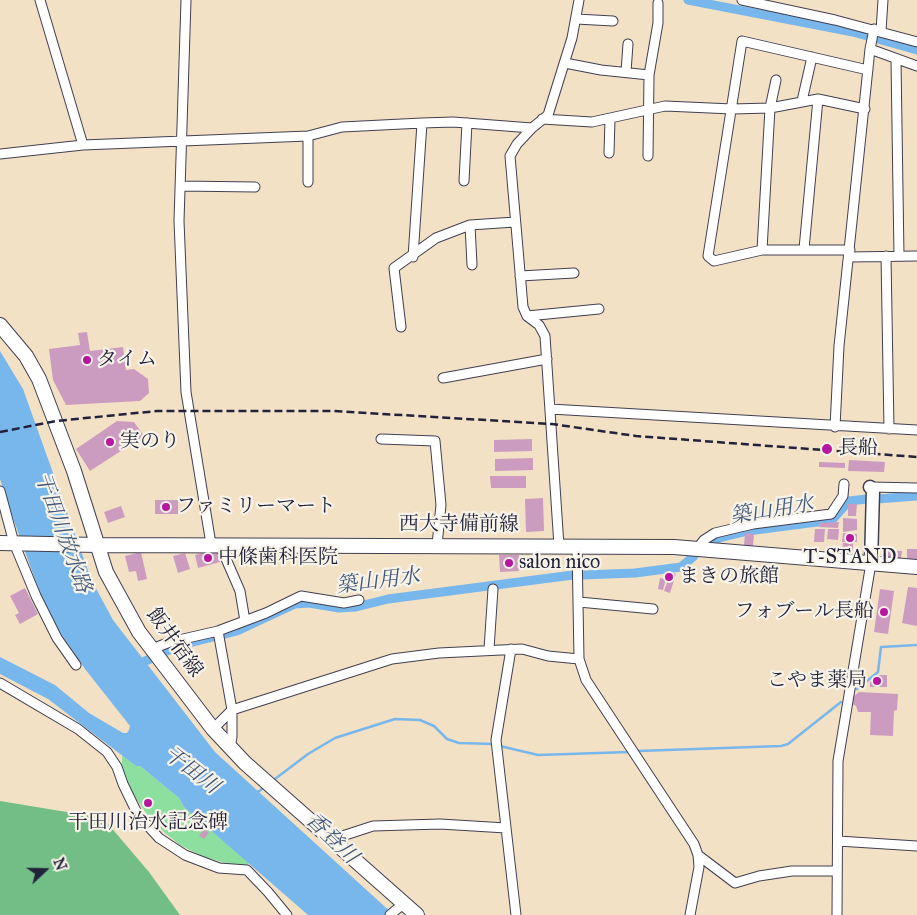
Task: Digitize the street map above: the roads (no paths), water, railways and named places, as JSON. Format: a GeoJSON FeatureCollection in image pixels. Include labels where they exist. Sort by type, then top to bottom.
{"type":"FeatureCollection","features":[{"type":"Feature","properties":{"kind":"main road","name":"飯井宿線"},"geometry":{"type":"LineString","coordinates":[[0,325],[26,356],[39,379],[74,472],[90,545],[139,632],[213,729],[230,747],[330,840],[396,910],[417,915]]}},
{"type":"Feature","properties":{"kind":"main road","name":"西大寺備前線"},"geometry":{"type":"LineString","coordinates":[[11,543],[90,545],[577,546],[697,549],[917,567]]}},
{"type":"Feature","properties":{"kind":"street"},"geometry":{"type":"LineString","coordinates":[[40,0],[83,144]]}},
{"type":"Feature","properties":{"kind":"street"},"geometry":{"type":"LineString","coordinates":[[186,0],[184,139],[179,221],[186,392],[216,544],[240,591],[245,622]]}},
{"type":"Feature","properties":{"kind":"street"},"geometry":{"type":"LineString","coordinates":[[559,546],[545,336],[539,325],[527,316],[523,307],[510,156],[517,144],[548,114],[565,63],[579,0]]}},
{"type":"Feature","properties":{"kind":"street"},"geometry":{"type":"LineString","coordinates":[[742,0],[877,30],[917,42]]}},
{"type":"Feature","properties":{"kind":"street"},"geometry":{"type":"LineString","coordinates":[[835,427],[839,346],[870,49],[877,30],[883,0]]}},
{"type":"Feature","properties":{"kind":"street"},"geometry":{"type":"LineString","coordinates":[[648,156],[649,75],[658,23],[658,3]]}},
{"type":"Feature","properties":{"kind":"street"},"geometry":{"type":"LineString","coordinates":[[576,19],[613,22]]}},
{"type":"Feature","properties":{"kind":"street"},"geometry":{"type":"LineString","coordinates":[[868,70],[742,41],[708,256],[714,261],[762,250],[804,250],[886,256],[917,256]]}},
{"type":"Feature","properties":{"kind":"street"},"geometry":{"type":"LineString","coordinates":[[626,72],[628,44]]}},
{"type":"Feature","properties":{"kind":"street"},"geometry":{"type":"LineString","coordinates":[[870,49],[896,60],[917,66]]}},
{"type":"Feature","properties":{"kind":"street"},"geometry":{"type":"LineString","coordinates":[[802,101],[812,57]]}},
{"type":"Feature","properties":{"kind":"street"},"geometry":{"type":"LineString","coordinates":[[896,60],[899,256]]}},
{"type":"Feature","properties":{"kind":"street"},"geometry":{"type":"LineString","coordinates":[[565,63],[600,70],[649,75]]}},
{"type":"Feature","properties":{"kind":"street"},"geometry":{"type":"LineString","coordinates":[[762,250],[770,108],[776,80]]}},
{"type":"Feature","properties":{"kind":"street"},"geometry":{"type":"LineString","coordinates":[[542,119],[578,122],[610,119],[665,106],[732,110],[770,108],[818,99],[865,110]]}},
{"type":"Feature","properties":{"kind":"street"},"geometry":{"type":"LineString","coordinates":[[804,250],[818,99]]}},
{"type":"Feature","properties":{"kind":"street"},"geometry":{"type":"LineString","coordinates":[[609,153],[610,119]]}},
{"type":"Feature","properties":{"kind":"street"},"geometry":{"type":"LineString","coordinates":[[0,154],[83,144],[308,136],[342,127],[422,123],[468,123],[532,128]]}},
{"type":"Feature","properties":{"kind":"street"},"geometry":{"type":"LineString","coordinates":[[413,257],[422,123]]}},
{"type":"Feature","properties":{"kind":"street"},"geometry":{"type":"LineString","coordinates":[[464,181],[468,123]]}},
{"type":"Feature","properties":{"kind":"street"},"geometry":{"type":"LineString","coordinates":[[308,136],[308,182]]}},
{"type":"Feature","properties":{"kind":"street"},"geometry":{"type":"LineString","coordinates":[[181,186],[255,187]]}},
{"type":"Feature","properties":{"kind":"street"},"geometry":{"type":"LineString","coordinates":[[401,327],[394,268],[413,257],[436,238],[470,224],[515,222]]}},
{"type":"Feature","properties":{"kind":"street"},"geometry":{"type":"LineString","coordinates":[[470,224],[472,265]]}},
{"type":"Feature","properties":{"kind":"street"},"geometry":{"type":"LineString","coordinates":[[886,256],[889,429]]}},
{"type":"Feature","properties":{"kind":"street"},"geometry":{"type":"LineString","coordinates":[[520,276],[574,273]]}},
{"type":"Feature","properties":{"kind":"street"},"geometry":{"type":"LineString","coordinates":[[527,316],[599,309]]}},
{"type":"Feature","properties":{"kind":"street"},"geometry":{"type":"LineString","coordinates":[[443,378],[547,360]]}},
{"type":"Feature","properties":{"kind":"street"},"geometry":{"type":"LineString","coordinates":[[550,409],[835,427],[917,430]]}},
{"type":"Feature","properties":{"kind":"street"},"geometry":{"type":"LineString","coordinates":[[380,439],[435,441],[441,505],[437,545]]}},
{"type":"Feature","properties":{"kind":"street"},"geometry":{"type":"LineString","coordinates":[[697,549],[704,540],[715,533],[754,524],[831,514],[843,496],[844,484]]}},
{"type":"Feature","properties":{"kind":"street"},"geometry":{"type":"LineString","coordinates":[[870,487],[917,488]]}},
{"type":"Feature","properties":{"kind":"street"},"geometry":{"type":"LineString","coordinates":[[837,915],[838,761],[871,564],[873,490],[870,487]]}},
{"type":"Feature","properties":{"kind":"street"},"geometry":{"type":"LineString","coordinates":[[0,491],[11,543],[45,617],[76,665]]}},
{"type":"Feature","properties":{"kind":"street"},"geometry":{"type":"LineString","coordinates":[[577,546],[579,659],[586,680],[689,837],[698,856],[699,868],[690,915]]}},
{"type":"Feature","properties":{"kind":"street"},"geometry":{"type":"LineString","coordinates":[[489,649],[493,589]]}},
{"type":"Feature","properties":{"kind":"street"},"geometry":{"type":"LineString","coordinates":[[152,649],[170,642],[219,635],[301,596],[344,602],[359,600]]}},
{"type":"Feature","properties":{"kind":"street"},"geometry":{"type":"LineString","coordinates":[[579,602],[653,609]]}},
{"type":"Feature","properties":{"kind":"street"},"geometry":{"type":"LineString","coordinates":[[219,635],[232,710],[230,747]]}},
{"type":"Feature","properties":{"kind":"street"},"geometry":{"type":"LineString","coordinates":[[213,729],[232,710],[392,659],[489,649],[522,648],[555,657],[579,659]]}},
{"type":"Feature","properties":{"kind":"street"},"geometry":{"type":"LineString","coordinates":[[511,649],[496,740],[516,915]]}},
{"type":"Feature","properties":{"kind":"street"},"geometry":{"type":"LineString","coordinates":[[0,683],[78,729],[107,752],[117,767],[138,814],[160,838],[185,855],[219,868],[247,870],[287,915]]}},
{"type":"Feature","properties":{"kind":"street"},"geometry":{"type":"LineString","coordinates":[[330,840],[373,826],[440,824],[506,828]]}},
{"type":"Feature","properties":{"kind":"street"},"geometry":{"type":"LineString","coordinates":[[838,841],[917,846]]}},
{"type":"Feature","properties":{"kind":"street"},"geometry":{"type":"LineString","coordinates":[[698,856],[734,883],[759,876],[792,871],[838,871]]}},
{"type":"Feature","properties":{"kind":"water"},"geometry":{"type":"Polygon","coordinates":[[[0,351],[23,389],[91,579],[113,620],[215,752],[394,915],[308,915],[184,807],[179,798],[140,766],[136,766],[48,699],[0,674],[0,657],[55,685],[89,713],[123,733],[127,733],[129,730],[130,726],[85,669],[55,625],[42,599],[8,504],[0,479],[0,351]]]}},
{"type":"Feature","properties":{"kind":"waterway"},"geometry":{"type":"LineString","coordinates":[[688,0],[853,32],[917,50]]}},
{"type":"Feature","properties":{"kind":"waterway","name":"築山用水"},"geometry":{"type":"LineString","coordinates":[[877,499],[917,496]]}},
{"type":"Feature","properties":{"kind":"waterway","name":"築山用水"},"geometry":{"type":"LineString","coordinates":[[707,545],[719,538],[748,531],[832,520],[849,501],[867,499]]}},
{"type":"Feature","properties":{"kind":"waterway","name":"築山用水"},"geometry":{"type":"LineString","coordinates":[[582,575],[635,573],[681,567],[694,556]]}},
{"type":"Feature","properties":{"kind":"waterway","name":"築山用水"},"geometry":{"type":"LineString","coordinates":[[164,652],[189,643],[237,631],[295,604],[309,603],[339,608],[356,607],[388,599],[573,575]]}},
{"type":"Feature","properties":{"kind":"waterway"},"geometry":{"type":"LineString","coordinates":[[857,689],[878,672],[881,647],[917,645]]}},
{"type":"Feature","properties":{"kind":"waterway","name":"築山用水"},"geometry":{"type":"LineString","coordinates":[[143,662],[150,659]]}},
{"type":"Feature","properties":{"kind":"waterway"},"geometry":{"type":"LineString","coordinates":[[638,751],[781,746],[788,744],[841,702]]}},
{"type":"Feature","properties":{"kind":"waterway"},"geometry":{"type":"LineString","coordinates":[[275,779],[308,754],[335,738],[395,719],[420,720],[434,726],[447,739],[459,743],[494,744]]}},
{"type":"Feature","properties":{"kind":"waterway"},"geometry":{"type":"LineString","coordinates":[[500,746],[538,755],[629,752]]}},
{"type":"Feature","properties":{"kind":"waterway"},"geometry":{"type":"LineString","coordinates":[[255,794],[262,789]]}},
{"type":"Feature","properties":{"kind":"railway"},"geometry":{"type":"LineString","coordinates":[[0,432],[56,421],[157,411],[333,411],[552,424],[636,436],[917,457]]}},
{"type":"Feature","properties":{"kind":"place","name":"タイム"},"geometry":{"type":"Point","coordinates":[87,360]}},
{"type":"Feature","properties":{"kind":"place","name":"実のり"},"geometry":{"type":"Point","coordinates":[110,442]}},
{"type":"Feature","properties":{"kind":"place","name":"長船"},"geometry":{"type":"Point","coordinates":[827,449]}},
{"type":"Feature","properties":{"kind":"place","name":"ファミリーマート"},"geometry":{"type":"Point","coordinates":[166,507]}},
{"type":"Feature","properties":{"kind":"place","name":"T-STAND"},"geometry":{"type":"Point","coordinates":[850,538]}},
{"type":"Feature","properties":{"kind":"place","name":"中條歯科医院"},"geometry":{"type":"Point","coordinates":[208,558]}},
{"type":"Feature","properties":{"kind":"place","name":"salon nico"},"geometry":{"type":"Point","coordinates":[509,563]}},
{"type":"Feature","properties":{"kind":"place","name":"まきの旅館"},"geometry":{"type":"Point","coordinates":[669,577]}},
{"type":"Feature","properties":{"kind":"place","name":"フォブール長船"},"geometry":{"type":"Point","coordinates":[884,612]}},
{"type":"Feature","properties":{"kind":"place","name":"こやま薬局"},"geometry":{"type":"Point","coordinates":[877,681]}},
{"type":"Feature","properties":{"kind":"place","name":"干田川治水記念碑"},"geometry":{"type":"Point","coordinates":[148,803]}},
{"type":"Feature","properties":{"kind":"water label","name":"干田川放水路"},"geometry":{"type":"Point","coordinates":[62,533]}},
{"type":"Feature","properties":{"kind":"water label","name":"干田川"},"geometry":{"type":"Point","coordinates":[191,771]}},
{"type":"Feature","properties":{"kind":"water label","name":"香登川"},"geometry":{"type":"Point","coordinates":[331,839]}}]}
